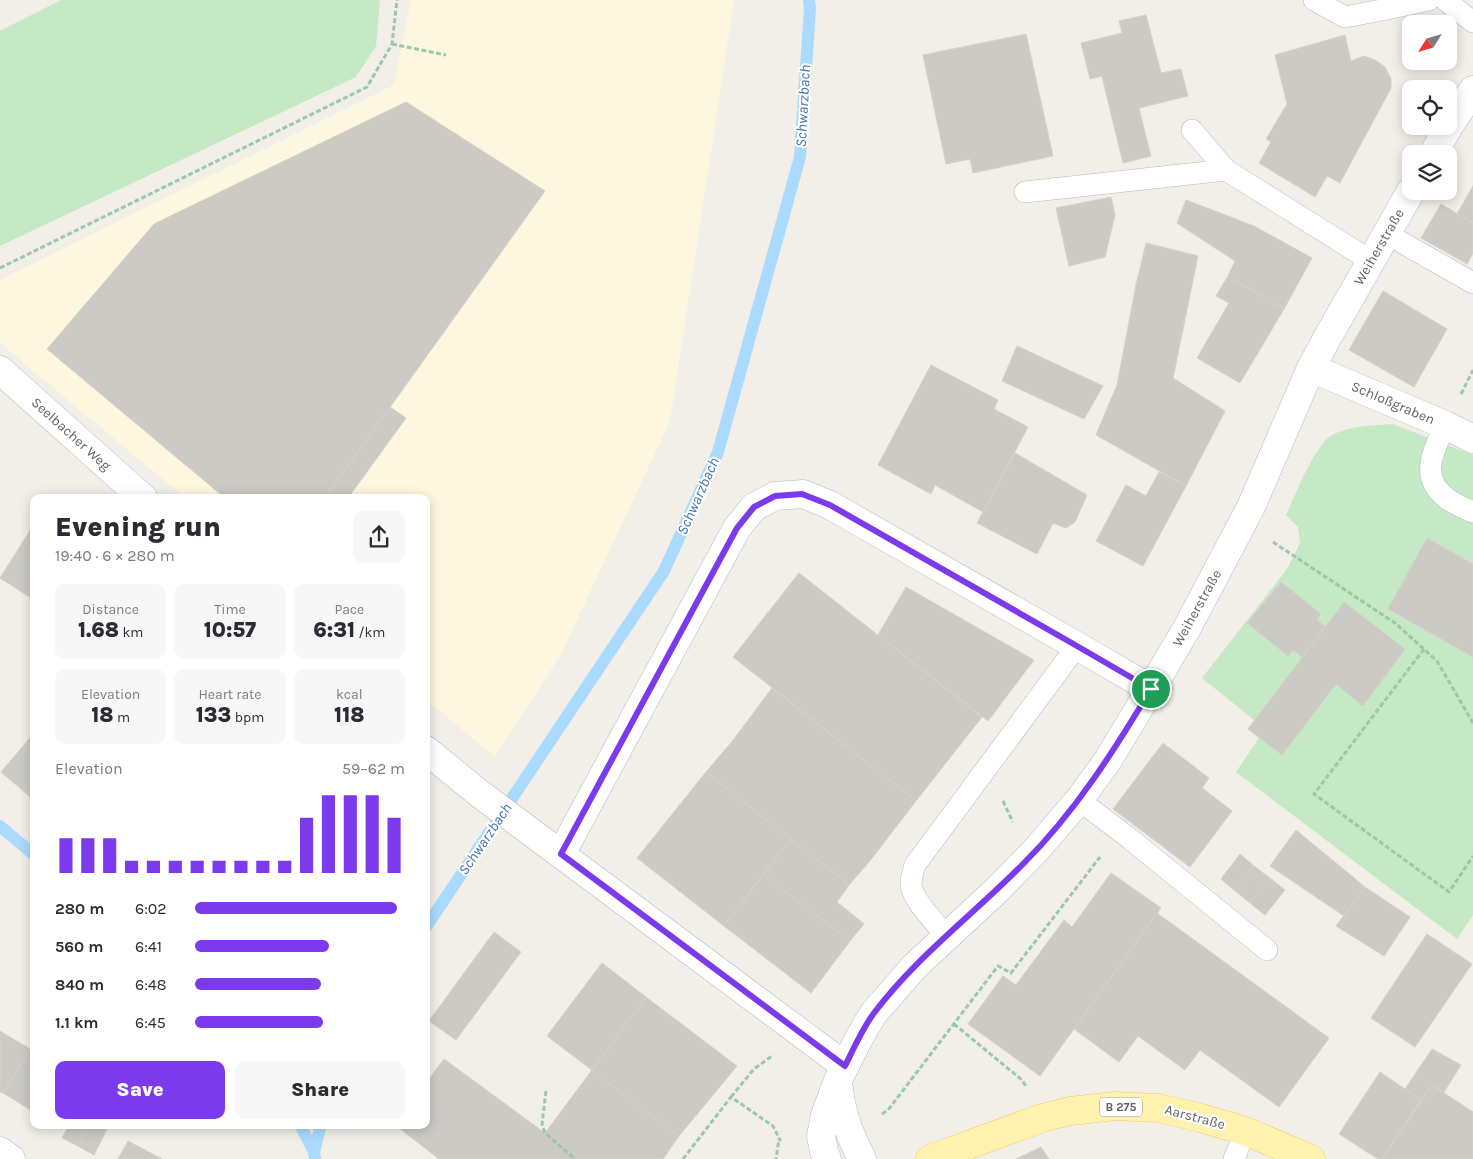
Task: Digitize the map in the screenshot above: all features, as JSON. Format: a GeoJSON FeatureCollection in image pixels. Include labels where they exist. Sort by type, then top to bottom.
{"type":"FeatureCollection","features":[{"type":"Feature","properties":{"kind":"main road","name":"Aarstraße"},"geometry":{"type":"LineString","coordinates":[[930,1159],[1042,1118],[1070,1111],[1116,1106],[1158,1108],[1245,1131],[1311,1159]]}},
{"type":"Feature","properties":{"kind":"street"},"geometry":{"type":"LineString","coordinates":[[1457,113],[1473,90]]}},
{"type":"Feature","properties":{"kind":"street","name":"Weiherstraße"},"geometry":{"type":"LineString","coordinates":[[824,1148],[825,1115],[841,1073],[873,1014],[914,966],[1024,863],[1052,833],[1106,763],[1187,628],[1243,523],[1311,368],[1406,200]]}},
{"type":"Feature","properties":{"kind":"street","name":"Schloßgraben"},"geometry":{"type":"LineString","coordinates":[[1311,368],[1473,439]]}},
{"type":"Feature","properties":{"kind":"street","name":"Seelbacher Weg"},"geometry":{"type":"LineString","coordinates":[[0,370],[139,494]]}},
{"type":"Feature","properties":{"kind":"street"},"geometry":{"type":"LineString","coordinates":[[551,847],[737,528],[754,507],[775,496],[802,494],[830,505],[1151,689]]}},
{"type":"Feature","properties":{"kind":"street"},"geometry":{"type":"LineString","coordinates":[[430,753],[480,794],[796,1030],[841,1073],[840,1104],[849,1133],[862,1159]]}},
{"type":"Feature","properties":{"kind":"street"},"geometry":{"type":"LineString","coordinates":[[0,1150],[11,1159]]}},
{"type":"Feature","properties":{"kind":"lane"},"geometry":{"type":"LineString","coordinates":[[1314,0],[1345,17],[1429,0]]}},
{"type":"Feature","properties":{"kind":"lane"},"geometry":{"type":"LineString","coordinates":[[1445,0],[1473,22]]}},
{"type":"Feature","properties":{"kind":"lane"},"geometry":{"type":"LineString","coordinates":[[1192,130],[1226,170],[1371,260]]}},
{"type":"Feature","properties":{"kind":"lane"},"geometry":{"type":"LineString","coordinates":[[1024,192],[1226,170]]}},
{"type":"Feature","properties":{"kind":"lane"},"geometry":{"type":"LineString","coordinates":[[1386,234],[1473,283]]}},
{"type":"Feature","properties":{"kind":"lane"},"geometry":{"type":"LineString","coordinates":[[1444,425],[1432,455],[1430,472],[1436,488],[1446,498],[1473,512]]}},
{"type":"Feature","properties":{"kind":"lane"},"geometry":{"type":"LineString","coordinates":[[946,936],[917,900],[912,888],[911,877],[915,865],[1077,646]]}},
{"type":"Feature","properties":{"kind":"lane"},"geometry":{"type":"LineString","coordinates":[[1079,800],[1118,829],[1267,950]]}},
{"type":"Feature","properties":{"kind":"lane"},"geometry":{"type":"LineString","coordinates":[[1234,1159],[1245,1131]]}},
{"type":"Feature","properties":{"kind":"path"},"geometry":{"type":"LineString","coordinates":[[0,268],[367,87],[392,44],[397,0]]}},
{"type":"Feature","properties":{"kind":"path"},"geometry":{"type":"LineString","coordinates":[[392,44],[446,55]]}},
{"type":"Feature","properties":{"kind":"path"},"geometry":{"type":"LineString","coordinates":[[1243,523],[1395,623],[1437,661],[1473,723]]}},
{"type":"Feature","properties":{"kind":"path"},"geometry":{"type":"LineString","coordinates":[[1424,649],[1314,794],[1449,892],[1473,856]]}},
{"type":"Feature","properties":{"kind":"path"},"geometry":{"type":"LineString","coordinates":[[849,1133],[888,1110],[998,966],[1011,973],[1094,866],[1118,829]]}},
{"type":"Feature","properties":{"kind":"path"},"geometry":{"type":"LineString","coordinates":[[954,1024],[1022,1080]]}},
{"type":"Feature","properties":{"kind":"path"},"geometry":{"type":"LineString","coordinates":[[683,1159],[731,1096],[754,1070],[777,1052],[796,1030]]}},
{"type":"Feature","properties":{"kind":"path"},"geometry":{"type":"LineString","coordinates":[[546,1091],[542,1124],[545,1132],[575,1159]]}},
{"type":"Feature","properties":{"kind":"path"},"geometry":{"type":"LineString","coordinates":[[731,1096],[773,1126],[780,1140]]}},
{"type":"Feature","properties":{"kind":"path"},"geometry":{"type":"LineString","coordinates":[[776,1159],[779,1138],[780,1140]]}},
{"type":"Feature","properties":{"kind":"path"},"geometry":{"type":"LineString","coordinates":[[780,1140],[824,1148]]}},
{"type":"Feature","properties":{"kind":"shaded area"},"geometry":{"type":"Polygon","coordinates":[[[411,0],[734,0],[670,421],[561,654],[495,757],[430,702],[430,494],[180,494],[0,343],[0,280],[394,85],[411,0]]]}},
{"type":"Feature","properties":{"kind":"green space"},"geometry":{"type":"Polygon","coordinates":[[[61,0],[380,0],[376,46],[356,77],[0,246],[0,31],[61,0]]]}},
{"type":"Feature","properties":{"kind":"green space"},"geometry":{"type":"Polygon","coordinates":[[[1393,424],[1473,455],[1473,915],[1457,939],[1236,772],[1259,738],[1248,729],[1254,720],[1202,678],[1287,569],[1300,543],[1298,527],[1286,515],[1312,459],[1319,449],[1326,440],[1339,432],[1362,426],[1393,424]]]}},
{"type":"Feature","properties":{"kind":"building"},"geometry":{"type":"Polygon","coordinates":[[[1146,15],[1161,73],[1181,69],[1188,96],[1139,108],[1151,156],[1123,163],[1102,76],[1090,79],[1081,43],[1122,33],[1119,21],[1146,15]]]}},
{"type":"Feature","properties":{"kind":"building"},"geometry":{"type":"Polygon","coordinates":[[[1026,34],[1053,156],[973,173],[970,159],[946,164],[923,55],[1026,34]]]}},
{"type":"Feature","properties":{"kind":"building"},"geometry":{"type":"Polygon","coordinates":[[[1345,35],[1351,61],[1364,56],[1375,60],[1385,67],[1391,79],[1391,88],[1340,183],[1327,176],[1315,197],[1259,163],[1271,142],[1266,139],[1287,104],[1275,55],[1345,35]]]}},
{"type":"Feature","properties":{"kind":"building"},"geometry":{"type":"Polygon","coordinates":[[[406,102],[545,191],[328,494],[220,494],[47,349],[154,224],[406,102]]]}},
{"type":"Feature","properties":{"kind":"building"},"geometry":{"type":"Polygon","coordinates":[[[1473,186],[1473,223],[1457,214],[1473,186]]]}},
{"type":"Feature","properties":{"kind":"building"},"geometry":{"type":"Polygon","coordinates":[[[1111,197],[1115,215],[1105,257],[1069,266],[1056,208],[1111,197]]]}},
{"type":"Feature","properties":{"kind":"building"},"geometry":{"type":"Polygon","coordinates":[[[1186,200],[1254,226],[1312,258],[1284,309],[1228,276],[1235,261],[1177,223],[1186,200]]]}},
{"type":"Feature","properties":{"kind":"building"},"geometry":{"type":"Polygon","coordinates":[[[1441,204],[1473,223],[1473,253],[1467,264],[1421,238],[1441,204]]]}},
{"type":"Feature","properties":{"kind":"building"},"geometry":{"type":"Polygon","coordinates":[[[1146,243],[1198,256],[1173,378],[1225,411],[1186,486],[1096,435],[1117,385],[1146,243]]]}},
{"type":"Feature","properties":{"kind":"building"},"geometry":{"type":"Polygon","coordinates":[[[1228,276],[1284,309],[1240,383],[1197,358],[1229,303],[1216,296],[1228,276]]]}},
{"type":"Feature","properties":{"kind":"building"},"geometry":{"type":"Polygon","coordinates":[[[1383,291],[1447,329],[1414,387],[1349,350],[1383,291]]]}},
{"type":"Feature","properties":{"kind":"building"},"geometry":{"type":"Polygon","coordinates":[[[1017,346],[1103,386],[1084,419],[1002,381],[1017,346]]]}},
{"type":"Feature","properties":{"kind":"building"},"geometry":{"type":"Polygon","coordinates":[[[931,365],[998,400],[994,409],[1028,427],[983,512],[935,485],[931,494],[878,465],[931,365]]]}},
{"type":"Feature","properties":{"kind":"building"},"geometry":{"type":"Polygon","coordinates":[[[390,407],[406,418],[351,494],[328,494],[390,407]]]}},
{"type":"Feature","properties":{"kind":"building"},"geometry":{"type":"Polygon","coordinates":[[[1015,453],[1087,495],[1075,522],[1066,528],[1053,523],[1037,554],[977,523],[1015,453]]]}},
{"type":"Feature","properties":{"kind":"building"},"geometry":{"type":"Polygon","coordinates":[[[1159,472],[1186,486],[1143,566],[1096,541],[1126,485],[1146,496],[1159,472]]]}},
{"type":"Feature","properties":{"kind":"building"},"geometry":{"type":"Polygon","coordinates":[[[30,530],[30,597],[0,578],[30,530]]]}},
{"type":"Feature","properties":{"kind":"building"},"geometry":{"type":"Polygon","coordinates":[[[1427,538],[1473,564],[1473,657],[1388,609],[1427,538]]]}},
{"type":"Feature","properties":{"kind":"building"},"geometry":{"type":"Polygon","coordinates":[[[799,573],[982,717],[916,801],[733,657],[799,573]]]}},
{"type":"Feature","properties":{"kind":"building"},"geometry":{"type":"Polygon","coordinates":[[[1281,582],[1321,614],[1317,620],[1326,627],[1302,657],[1293,650],[1288,656],[1247,623],[1281,582]]]}},
{"type":"Feature","properties":{"kind":"building"},"geometry":{"type":"Polygon","coordinates":[[[906,587],[1034,660],[988,721],[878,635],[906,587]]]}},
{"type":"Feature","properties":{"kind":"building"},"geometry":{"type":"Polygon","coordinates":[[[1344,602],[1405,649],[1363,706],[1336,684],[1282,755],[1248,729],[1344,602]]]}},
{"type":"Feature","properties":{"kind":"building"},"geometry":{"type":"Polygon","coordinates":[[[772,688],[916,801],[849,885],[706,772],[734,739],[772,688]]]}},
{"type":"Feature","properties":{"kind":"building"},"geometry":{"type":"Polygon","coordinates":[[[30,738],[30,797],[1,772],[30,738]]]}},
{"type":"Feature","properties":{"kind":"building"},"geometry":{"type":"Polygon","coordinates":[[[1163,743],[1209,778],[1202,788],[1232,811],[1190,867],[1113,809],[1163,743]]]}},
{"type":"Feature","properties":{"kind":"building"},"geometry":{"type":"Polygon","coordinates":[[[706,772],[791,839],[724,926],[637,858],[706,772]]]}},
{"type":"Feature","properties":{"kind":"building"},"geometry":{"type":"Polygon","coordinates":[[[1296,830],[1365,887],[1344,916],[1270,866],[1296,830]]]}},
{"type":"Feature","properties":{"kind":"building"},"geometry":{"type":"Polygon","coordinates":[[[791,839],[849,885],[837,902],[864,924],[850,941],[763,874],[791,839]]]}},
{"type":"Feature","properties":{"kind":"building"},"geometry":{"type":"Polygon","coordinates":[[[1240,854],[1254,866],[1234,890],[1221,879],[1240,854]]]}},
{"type":"Feature","properties":{"kind":"building"},"geometry":{"type":"Polygon","coordinates":[[[1254,866],[1270,878],[1250,903],[1234,890],[1254,866]]]}},
{"type":"Feature","properties":{"kind":"building"},"geometry":{"type":"Polygon","coordinates":[[[1111,873],[1161,908],[1040,1076],[968,1024],[1003,976],[1016,985],[1064,920],[1072,927],[1111,873]]]}},
{"type":"Feature","properties":{"kind":"building"},"geometry":{"type":"Polygon","coordinates":[[[763,874],[850,941],[811,993],[724,926],[763,874]]]}},
{"type":"Feature","properties":{"kind":"building"},"geometry":{"type":"Polygon","coordinates":[[[1270,878],[1285,890],[1265,915],[1250,903],[1270,878]]]}},
{"type":"Feature","properties":{"kind":"building"},"geometry":{"type":"Polygon","coordinates":[[[1365,887],[1410,917],[1384,956],[1336,926],[1365,887]]]}},
{"type":"Feature","properties":{"kind":"building"},"geometry":{"type":"Polygon","coordinates":[[[1157,913],[1329,1038],[1279,1107],[1200,1050],[1185,1070],[1138,1036],[1119,1062],[1074,1029],[1157,913]]]}},
{"type":"Feature","properties":{"kind":"building"},"geometry":{"type":"Polygon","coordinates":[[[494,932],[521,952],[456,1040],[430,1022],[494,932]]]}},
{"type":"Feature","properties":{"kind":"building"},"geometry":{"type":"Polygon","coordinates":[[[1427,934],[1472,964],[1415,1047],[1371,1018],[1427,934]]]}},
{"type":"Feature","properties":{"kind":"building"},"geometry":{"type":"Polygon","coordinates":[[[602,963],[646,997],[592,1070],[547,1036],[602,963]]]}},
{"type":"Feature","properties":{"kind":"building"},"geometry":{"type":"Polygon","coordinates":[[[646,997],[737,1066],[679,1136],[592,1070],[646,997]]]}},
{"type":"Feature","properties":{"kind":"building"},"geometry":{"type":"Polygon","coordinates":[[[0,1031],[30,1049],[3,1093],[0,1092],[0,1031]]]}},
{"type":"Feature","properties":{"kind":"building"},"geometry":{"type":"Polygon","coordinates":[[[30,1049],[30,1110],[3,1093],[30,1049]]]}},
{"type":"Feature","properties":{"kind":"building"},"geometry":{"type":"Polygon","coordinates":[[[1432,1049],[1461,1065],[1444,1092],[1432,1085],[1421,1100],[1405,1089],[1432,1049]]]}},
{"type":"Feature","properties":{"kind":"building"},"geometry":{"type":"Polygon","coordinates":[[[444,1059],[545,1133],[592,1070],[679,1136],[663,1159],[439,1159],[400,1129],[430,1129],[430,1078],[444,1059]]]}},
{"type":"Feature","properties":{"kind":"building"},"geometry":{"type":"Polygon","coordinates":[[[1380,1072],[1421,1100],[1382,1159],[1378,1159],[1339,1134],[1380,1072]]]}},
{"type":"Feature","properties":{"kind":"building"},"geometry":{"type":"Polygon","coordinates":[[[1432,1085],[1473,1112],[1473,1159],[1382,1159],[1432,1085]]]}},
{"type":"Feature","properties":{"kind":"building"},"geometry":{"type":"Polygon","coordinates":[[[67,1129],[88,1129],[78,1146],[62,1138],[67,1129]]]}},
{"type":"Feature","properties":{"kind":"building"},"geometry":{"type":"Polygon","coordinates":[[[88,1129],[107,1129],[94,1155],[78,1146],[88,1129]]]}},
{"type":"Feature","properties":{"kind":"building"},"geometry":{"type":"Polygon","coordinates":[[[128,1141],[162,1159],[118,1159],[128,1141]]]}},
{"type":"Feature","properties":{"kind":"building"},"geometry":{"type":"Polygon","coordinates":[[[1041,1147],[1049,1159],[1016,1159],[1041,1147]]]}},
{"type":"Feature","properties":{"kind":"waterway","name":"Schwarzbach"},"geometry":{"type":"LineString","coordinates":[[430,921],[664,571],[718,452],[800,157],[809,0]]}},
{"type":"Feature","properties":{"kind":"waterway"},"geometry":{"type":"LineString","coordinates":[[0,826],[30,852]]}},
{"type":"Feature","properties":{"kind":"waterway"},"geometry":{"type":"LineString","coordinates":[[302,1129],[314,1152],[315,1159]]}},
{"type":"Feature","properties":{"kind":"waterway","name":"Schwarzbach"},"geometry":{"type":"LineString","coordinates":[[314,1152],[320,1129]]}},
{"type":"Feature","properties":{"kind":"route"},"geometry":{"type":"LineString","coordinates":[[802,494],[830,505],[1151,689],[1106,763],[1079,800],[1024,863],[914,966],[873,1014],[845,1066],[561,854],[737,528],[754,507],[775,496],[802,494]]}}]}
